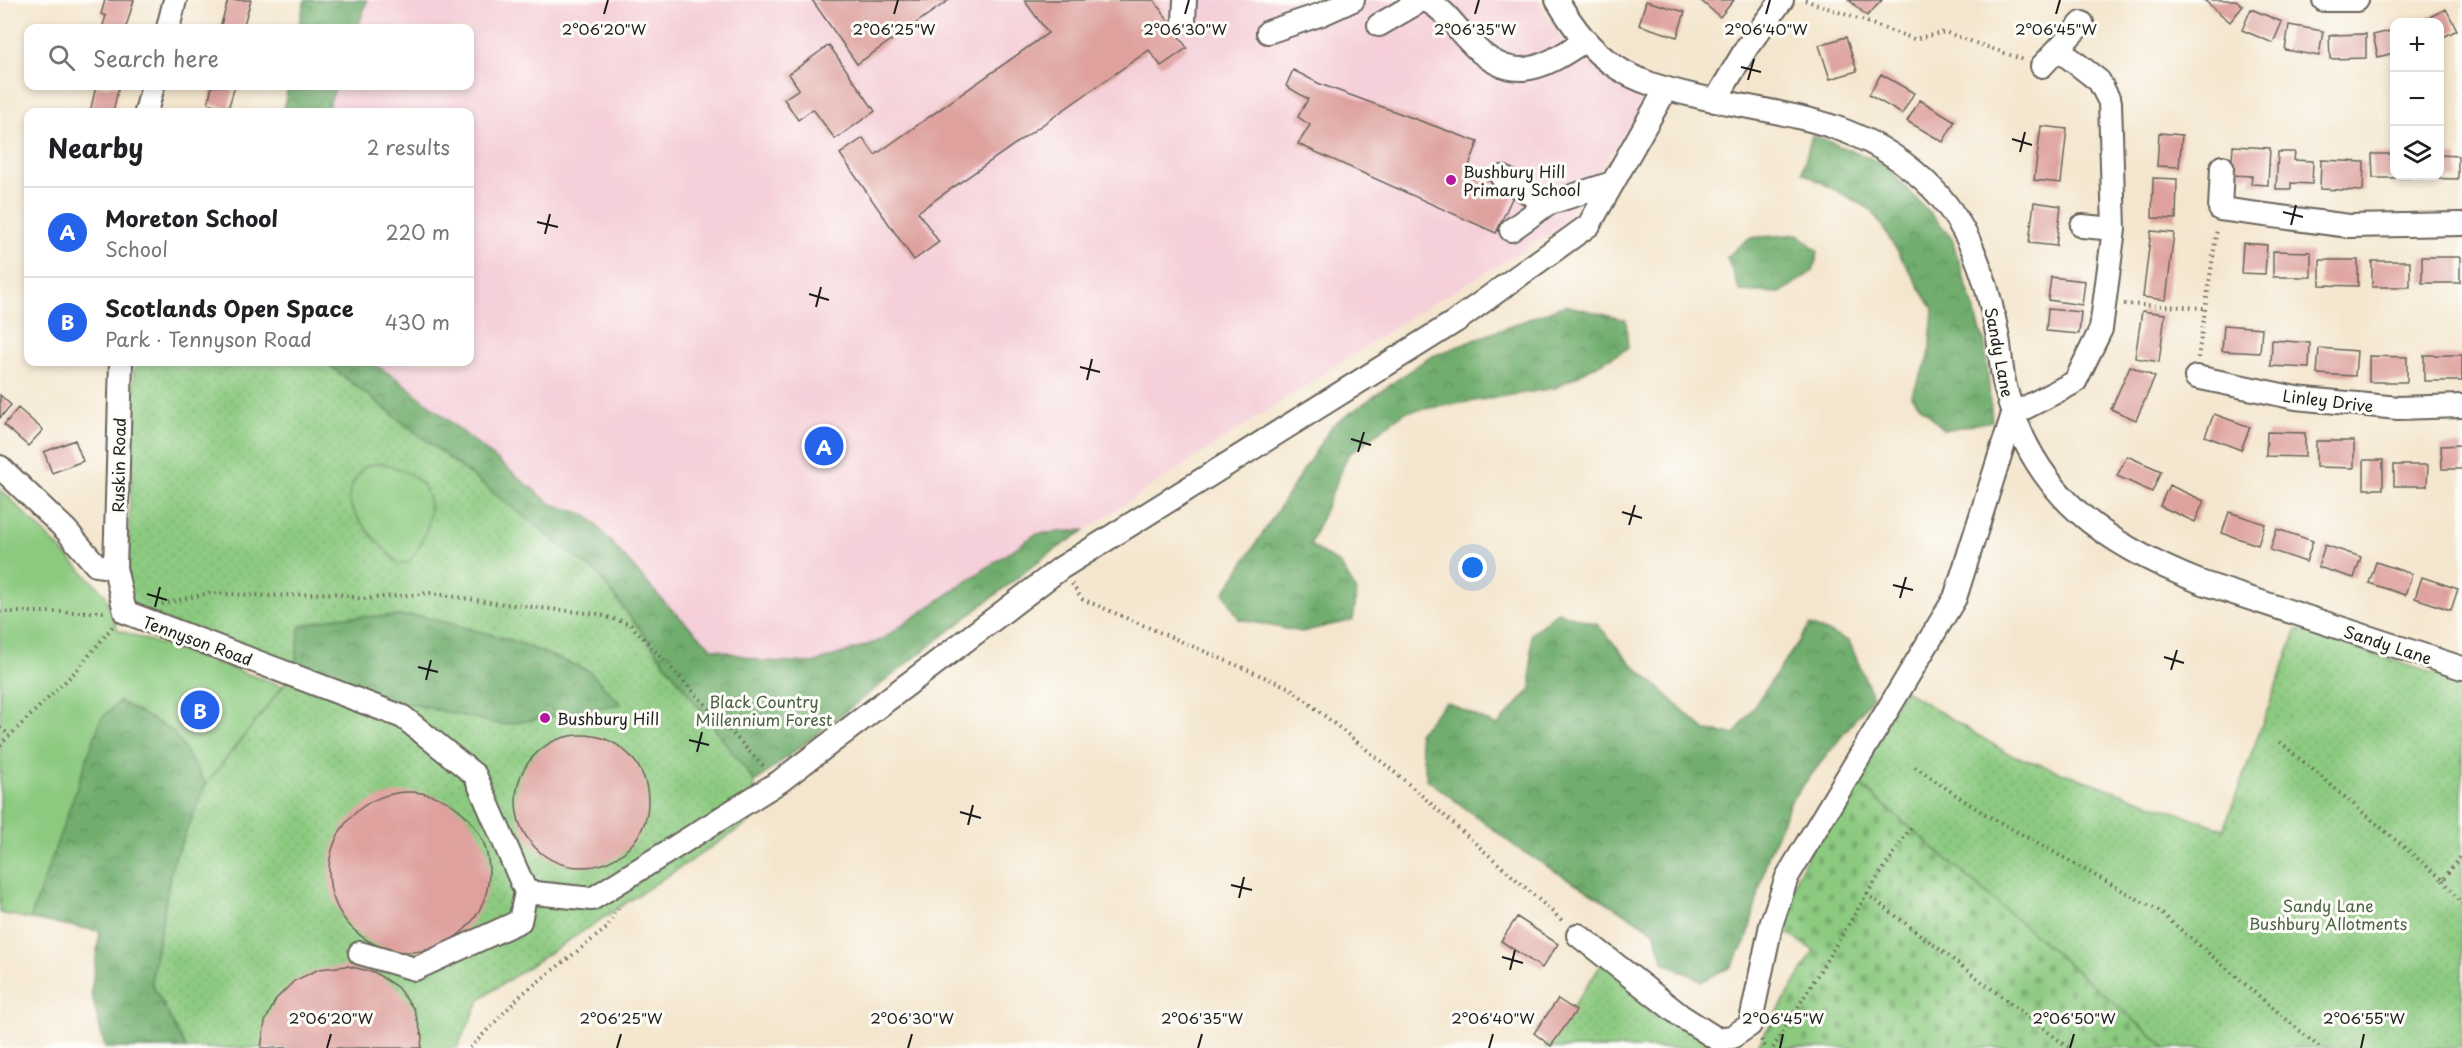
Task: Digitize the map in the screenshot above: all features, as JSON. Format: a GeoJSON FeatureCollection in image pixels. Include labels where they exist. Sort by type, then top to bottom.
{"type":"FeatureCollection","features":[{"type":"Feature","properties":{"kind":"street"},"geometry":{"type":"LineString","coordinates":[[169,24],[175,0]]}},
{"type":"Feature","properties":{"kind":"street"},"geometry":{"type":"LineString","coordinates":[[1268,32],[1322,14],[1353,0]]}},
{"type":"Feature","properties":{"kind":"street"},"geometry":{"type":"LineString","coordinates":[[1379,25],[1424,0],[1442,8],[1482,55],[1515,71],[1551,64],[1584,41]]}},
{"type":"Feature","properties":{"kind":"street","name":"Sandy Lane"},"geometry":{"type":"LineString","coordinates":[[1557,0],[1584,41],[1618,69],[1666,89],[1827,123],[1862,137],[1900,160],[1933,189],[1953,213],[1980,265],[1988,291],[2005,388],[2013,414],[2037,463],[2064,498],[2104,535],[2130,551],[2203,583],[2462,668]]}},
{"type":"Feature","properties":{"kind":"street"},"geometry":{"type":"LineString","coordinates":[[1715,100],[1747,47],[1782,0]]}},
{"type":"Feature","properties":{"kind":"street"},"geometry":{"type":"LineString","coordinates":[[2324,0],[2357,0]]}},
{"type":"Feature","properties":{"kind":"street"},"geometry":{"type":"LineString","coordinates":[[2042,66],[2082,23]]}},
{"type":"Feature","properties":{"kind":"street"},"geometry":{"type":"LineString","coordinates":[[1578,935],[1681,1017],[1717,1039],[1732,1037],[1750,1025],[1771,925],[1787,877],[1955,598],[2013,414],[2075,382],[2101,329],[2114,229],[2110,102],[2099,81],[2058,49]]}},
{"type":"Feature","properties":{"kind":"street"},"geometry":{"type":"LineString","coordinates":[[360,953],[415,969],[520,921],[526,892],[592,899],[779,782],[1060,568],[1456,321],[1589,225],[1666,89]]}},
{"type":"Feature","properties":{"kind":"street"},"geometry":{"type":"LineString","coordinates":[[147,108],[152,90]]}},
{"type":"Feature","properties":{"kind":"street"},"geometry":{"type":"LineString","coordinates":[[2222,167],[2220,209],[2349,226],[2462,224]]}},
{"type":"Feature","properties":{"kind":"street"},"geometry":{"type":"LineString","coordinates":[[1502,177],[1547,204]]}},
{"type":"Feature","properties":{"kind":"street"},"geometry":{"type":"LineString","coordinates":[[1511,230],[1547,204],[1612,183]]}},
{"type":"Feature","properties":{"kind":"street"},"geometry":{"type":"LineString","coordinates":[[2082,226],[2114,229]]}},
{"type":"Feature","properties":{"kind":"street","name":"Ruskin Road"},"geometry":{"type":"LineString","coordinates":[[115,568],[120,366]]}},
{"type":"Feature","properties":{"kind":"street","name":"Linley Drive"},"geometry":{"type":"LineString","coordinates":[[2196,377],[2296,398],[2398,408],[2462,406]]}},
{"type":"Feature","properties":{"kind":"street"},"geometry":{"type":"LineString","coordinates":[[0,467],[66,530],[96,566],[115,568]]}},
{"type":"Feature","properties":{"kind":"street","name":"Tennyson Road"},"geometry":{"type":"LineString","coordinates":[[115,568],[125,612],[158,627],[293,674],[403,717],[475,775],[526,892]]}},
{"type":"Feature","properties":{"kind":"path"},"geometry":{"type":"LineString","coordinates":[[1805,0],[1914,39],[1945,33],[2042,66]]}},
{"type":"Feature","properties":{"kind":"path"},"geometry":{"type":"LineString","coordinates":[[2196,377],[2204,308],[2220,209]]}},
{"type":"Feature","properties":{"kind":"path"},"geometry":{"type":"LineString","coordinates":[[2144,304],[2204,308]]}},
{"type":"Feature","properties":{"kind":"path"},"geometry":{"type":"LineString","coordinates":[[1060,568],[1082,599],[1290,688],[1403,779],[1578,935]]}},
{"type":"Feature","properties":{"kind":"path"},"geometry":{"type":"LineString","coordinates":[[156,605],[209,594],[272,596],[334,593],[362,599],[430,593],[495,603],[597,614],[630,624],[779,782]]}},
{"type":"Feature","properties":{"kind":"path"},"geometry":{"type":"LineString","coordinates":[[0,612],[125,612]]}},
{"type":"Feature","properties":{"kind":"path"},"geometry":{"type":"LineString","coordinates":[[0,745],[77,670],[125,612]]}},
{"type":"Feature","properties":{"kind":"path"},"geometry":{"type":"LineString","coordinates":[[0,728],[10,735]]}},
{"type":"Feature","properties":{"kind":"path"},"geometry":{"type":"LineString","coordinates":[[2280,742],[2443,880],[2462,904]]}},
{"type":"Feature","properties":{"kind":"path"},"geometry":{"type":"LineString","coordinates":[[1915,767],[1978,810],[2159,911],[2320,1048]]}},
{"type":"Feature","properties":{"kind":"path"},"geometry":{"type":"LineString","coordinates":[[1773,1048],[1867,894],[1911,827]]}},
{"type":"Feature","properties":{"kind":"path"},"geometry":{"type":"LineString","coordinates":[[2443,880],[2462,854]]}},
{"type":"Feature","properties":{"kind":"path"},"geometry":{"type":"LineString","coordinates":[[1867,894],[2070,1048]]}},
{"type":"Feature","properties":{"kind":"path"},"geometry":{"type":"LineString","coordinates":[[470,1048],[521,995],[607,928],[624,898]]}},
{"type":"Feature","properties":{"kind":"shaded area"},"geometry":{"type":"Polygon","coordinates":[[[305,0],[1538,0],[1565,44],[1646,103],[1559,229],[1410,317],[1044,557],[755,782],[597,573],[330,366],[474,366],[474,108],[284,108],[287,90],[474,90],[474,24],[299,24],[305,0]]]}},
{"type":"Feature","properties":{"kind":"green space"},"geometry":{"type":"Polygon","coordinates":[[[305,0],[367,0],[359,24],[299,24],[305,0]]]}},
{"type":"Feature","properties":{"kind":"green space"},"geometry":{"type":"Polygon","coordinates":[[[287,90],[334,90],[328,108],[284,108],[287,90]]]}},
{"type":"Feature","properties":{"kind":"green space"},"geometry":{"type":"Polygon","coordinates":[[[1812,135],[1884,164],[1951,236],[1985,344],[1992,421],[1944,430],[1911,396],[1929,358],[1933,309],[1872,210],[1802,172],[1812,135]]]}},
{"type":"Feature","properties":{"kind":"green space"},"geometry":{"type":"Polygon","coordinates":[[[1799,234],[1818,252],[1813,271],[1780,293],[1740,291],[1727,257],[1749,238],[1799,234]]]}},
{"type":"Feature","properties":{"kind":"green space"},"geometry":{"type":"Polygon","coordinates":[[[1565,305],[1626,320],[1628,348],[1555,388],[1405,412],[1348,455],[1310,545],[1341,565],[1357,592],[1353,620],[1301,632],[1239,619],[1224,593],[1332,426],[1428,358],[1565,305]]]}},
{"type":"Feature","properties":{"kind":"green space"},"geometry":{"type":"Polygon","coordinates":[[[134,366],[330,366],[597,573],[755,782],[751,821],[481,998],[457,1048],[186,1048],[151,982],[172,865],[206,784],[283,686],[295,666],[127,607],[134,366]],[[421,616],[589,671],[511,640],[421,616]]]}},
{"type":"Feature","properties":{"kind":"green space","name":"Black Country Millennium Forest"},"geometry":{"type":"Polygon","coordinates":[[[330,366],[377,366],[398,379],[551,504],[587,515],[664,602],[712,648],[761,661],[813,663],[879,641],[1036,534],[1085,530],[1044,557],[755,782],[597,573],[330,366]]]}},
{"type":"Feature","properties":{"kind":"green space"},"geometry":{"type":"Polygon","coordinates":[[[383,463],[414,478],[423,486],[428,495],[430,515],[428,526],[408,563],[398,563],[360,521],[350,503],[351,487],[362,469],[365,466],[383,463]]]}},
{"type":"Feature","properties":{"kind":"green space"},"geometry":{"type":"Polygon","coordinates":[[[0,489],[105,594],[118,630],[283,686],[206,784],[173,731],[119,701],[101,719],[30,919],[0,913],[0,489]]]}},
{"type":"Feature","properties":{"kind":"green space"},"geometry":{"type":"Polygon","coordinates":[[[1557,612],[1597,624],[1628,660],[1706,731],[1735,734],[1810,625],[1849,641],[1873,697],[1792,799],[1768,856],[1747,939],[1731,967],[1702,981],[1664,963],[1654,931],[1520,850],[1427,779],[1418,733],[1446,702],[1497,726],[1531,689],[1531,634],[1557,612]]]}},
{"type":"Feature","properties":{"kind":"green space"},"geometry":{"type":"Polygon","coordinates":[[[421,616],[511,640],[589,671],[621,704],[503,725],[381,697],[295,666],[300,626],[337,617],[421,616]]]}},
{"type":"Feature","properties":{"kind":"green space","name":"Sandy Lane Bushbury Allotments"},"geometry":{"type":"Polygon","coordinates":[[[2297,629],[2462,683],[2462,1048],[2166,1048],[1850,776],[1904,690],[2007,753],[2224,829],[2297,629]]]}},
{"type":"Feature","properties":{"kind":"green space"},"geometry":{"type":"Polygon","coordinates":[[[120,701],[173,731],[206,784],[172,865],[151,982],[186,1048],[105,1048],[91,992],[100,931],[30,919],[101,719],[120,701]]]}},
{"type":"Feature","properties":{"kind":"green space"},"geometry":{"type":"Polygon","coordinates":[[[1850,776],[2166,1048],[1756,1048],[1814,951],[1780,928],[1798,875],[1850,776]]]}},
{"type":"Feature","properties":{"kind":"green space"},"geometry":{"type":"Polygon","coordinates":[[[1609,953],[1733,1048],[1545,1048],[1609,953]]]}},
{"type":"Feature","properties":{"kind":"building"},"geometry":{"type":"Polygon","coordinates":[[[105,0],[134,0],[127,24],[103,24],[106,16],[101,14],[105,0]]]}},
{"type":"Feature","properties":{"kind":"building"},"geometry":{"type":"Polygon","coordinates":[[[228,0],[251,0],[244,24],[221,24],[228,0]]]}},
{"type":"Feature","properties":{"kind":"building"},"geometry":{"type":"Polygon","coordinates":[[[812,0],[949,0],[857,64],[812,0]]]}},
{"type":"Feature","properties":{"kind":"building"},"geometry":{"type":"Polygon","coordinates":[[[1024,0],[1154,0],[1187,48],[1161,66],[1149,50],[918,212],[939,242],[914,260],[840,154],[863,138],[875,155],[1048,33],[1024,0]]]}},
{"type":"Feature","properties":{"kind":"building"},"geometry":{"type":"Polygon","coordinates":[[[1700,0],[1734,0],[1720,17],[1700,0]]]}},
{"type":"Feature","properties":{"kind":"building"},"geometry":{"type":"Polygon","coordinates":[[[1849,0],[1882,0],[1867,16],[1849,0]]]}},
{"type":"Feature","properties":{"kind":"building"},"geometry":{"type":"Polygon","coordinates":[[[2204,0],[2236,0],[2243,6],[2230,22],[2204,0]]]}},
{"type":"Feature","properties":{"kind":"building"},"geometry":{"type":"Polygon","coordinates":[[[1646,1],[1685,12],[1677,37],[1639,25],[1646,1]]]}},
{"type":"Feature","properties":{"kind":"building"},"geometry":{"type":"Polygon","coordinates":[[[2251,9],[2282,22],[2273,43],[2242,30],[2251,9]]]}},
{"type":"Feature","properties":{"kind":"building"},"geometry":{"type":"Polygon","coordinates":[[[2446,9],[2457,30],[2444,37],[2444,18],[2427,18],[2446,9]]]}},
{"type":"Feature","properties":{"kind":"building"},"geometry":{"type":"Polygon","coordinates":[[[2289,25],[2323,31],[2319,56],[2285,50],[2289,25]]]}},
{"type":"Feature","properties":{"kind":"building"},"geometry":{"type":"Polygon","coordinates":[[[2390,31],[2390,54],[2378,57],[2373,35],[2390,31]]]}},
{"type":"Feature","properties":{"kind":"building"},"geometry":{"type":"Polygon","coordinates":[[[2366,34],[2366,58],[2330,59],[2329,35],[2366,34]]]}},
{"type":"Feature","properties":{"kind":"building"},"geometry":{"type":"Polygon","coordinates":[[[1846,37],[1857,71],[1830,79],[1819,45],[1846,37]]]}},
{"type":"Feature","properties":{"kind":"building"},"geometry":{"type":"Polygon","coordinates":[[[829,45],[875,111],[835,139],[813,109],[798,120],[784,99],[799,89],[789,74],[829,45]]]}},
{"type":"Feature","properties":{"kind":"building"},"geometry":{"type":"Polygon","coordinates":[[[1293,70],[1320,84],[1478,142],[1467,171],[1515,192],[1496,233],[1298,144],[1310,125],[1298,117],[1308,99],[1286,86],[1293,70]]]}},
{"type":"Feature","properties":{"kind":"building"},"geometry":{"type":"Polygon","coordinates":[[[1881,74],[1914,93],[1902,114],[1869,95],[1881,74]]]}},
{"type":"Feature","properties":{"kind":"building"},"geometry":{"type":"Polygon","coordinates":[[[95,90],[118,90],[114,108],[91,108],[95,90]]]}},
{"type":"Feature","properties":{"kind":"building"},"geometry":{"type":"Polygon","coordinates":[[[211,90],[234,90],[228,108],[208,103],[211,90]]]}},
{"type":"Feature","properties":{"kind":"building"},"geometry":{"type":"Polygon","coordinates":[[[1920,100],[1955,121],[1943,142],[1907,121],[1920,100]]]}},
{"type":"Feature","properties":{"kind":"building"},"geometry":{"type":"Polygon","coordinates":[[[2041,126],[2067,129],[2061,183],[2034,180],[2041,126]]]}},
{"type":"Feature","properties":{"kind":"building"},"geometry":{"type":"Polygon","coordinates":[[[2159,133],[2182,135],[2179,167],[2157,166],[2159,133]]]}},
{"type":"Feature","properties":{"kind":"building"},"geometry":{"type":"Polygon","coordinates":[[[2233,146],[2270,148],[2268,185],[2251,184],[2252,176],[2231,175],[2233,146]]]}},
{"type":"Feature","properties":{"kind":"building"},"geometry":{"type":"Polygon","coordinates":[[[2278,152],[2295,152],[2294,160],[2313,161],[2312,184],[2291,183],[2291,189],[2276,189],[2278,152]]]}},
{"type":"Feature","properties":{"kind":"building"},"geometry":{"type":"Polygon","coordinates":[[[2372,154],[2390,154],[2390,178],[2373,178],[2372,154]]]}},
{"type":"Feature","properties":{"kind":"building"},"geometry":{"type":"Polygon","coordinates":[[[2444,155],[2458,156],[2458,179],[2444,179],[2444,155]]]}},
{"type":"Feature","properties":{"kind":"building"},"geometry":{"type":"Polygon","coordinates":[[[2321,160],[2364,162],[2363,191],[2320,189],[2321,160]]]}},
{"type":"Feature","properties":{"kind":"building"},"geometry":{"type":"Polygon","coordinates":[[[2153,178],[2177,179],[2176,219],[2152,218],[2153,178]]]}},
{"type":"Feature","properties":{"kind":"building"},"geometry":{"type":"Polygon","coordinates":[[[2034,202],[2061,206],[2056,246],[2029,243],[2034,202]]]}},
{"type":"Feature","properties":{"kind":"building"},"geometry":{"type":"Polygon","coordinates":[[[2151,231],[2174,233],[2166,300],[2143,297],[2151,231]]]}},
{"type":"Feature","properties":{"kind":"building"},"geometry":{"type":"Polygon","coordinates":[[[2243,243],[2267,245],[2265,274],[2241,273],[2243,243]]]}},
{"type":"Feature","properties":{"kind":"building"},"geometry":{"type":"Polygon","coordinates":[[[2273,251],[2311,252],[2311,277],[2273,277],[2273,251]]]}},
{"type":"Feature","properties":{"kind":"building"},"geometry":{"type":"Polygon","coordinates":[[[2422,257],[2460,257],[2460,283],[2422,283],[2422,257]]]}},
{"type":"Feature","properties":{"kind":"building"},"geometry":{"type":"Polygon","coordinates":[[[2320,260],[2358,260],[2358,286],[2320,285],[2320,260]]]}},
{"type":"Feature","properties":{"kind":"building"},"geometry":{"type":"Polygon","coordinates":[[[2372,261],[2410,261],[2410,287],[2372,287],[2372,261]]]}},
{"type":"Feature","properties":{"kind":"building"},"geometry":{"type":"Polygon","coordinates":[[[2051,277],[2085,281],[2082,305],[2048,300],[2051,277]]]}},
{"type":"Feature","properties":{"kind":"building"},"geometry":{"type":"Polygon","coordinates":[[[2048,309],[2081,312],[2079,334],[2046,331],[2048,309]]]}},
{"type":"Feature","properties":{"kind":"building"},"geometry":{"type":"Polygon","coordinates":[[[2142,311],[2165,314],[2159,362],[2135,358],[2142,311]]]}},
{"type":"Feature","properties":{"kind":"building"},"geometry":{"type":"Polygon","coordinates":[[[2224,325],[2262,328],[2260,353],[2222,351],[2224,325]]]}},
{"type":"Feature","properties":{"kind":"building"},"geometry":{"type":"Polygon","coordinates":[[[2272,340],[2310,343],[2309,368],[2271,366],[2272,340]]]}},
{"type":"Feature","properties":{"kind":"building"},"geometry":{"type":"Polygon","coordinates":[[[2319,348],[2357,351],[2355,376],[2317,374],[2319,348]]]}},
{"type":"Feature","properties":{"kind":"building"},"geometry":{"type":"Polygon","coordinates":[[[2424,355],[2462,355],[2462,381],[2424,381],[2424,355]]]}},
{"type":"Feature","properties":{"kind":"building"},"geometry":{"type":"Polygon","coordinates":[[[2369,356],[2407,357],[2407,382],[2369,382],[2369,356]]]}},
{"type":"Feature","properties":{"kind":"building"},"geometry":{"type":"Polygon","coordinates":[[[2130,366],[2155,377],[2136,420],[2111,409],[2130,366]]]}},
{"type":"Feature","properties":{"kind":"building"},"geometry":{"type":"Polygon","coordinates":[[[0,395],[11,405],[0,418],[0,395]]]}},
{"type":"Feature","properties":{"kind":"building"},"geometry":{"type":"Polygon","coordinates":[[[18,408],[43,430],[28,446],[4,425],[18,408]]]}},
{"type":"Feature","properties":{"kind":"building"},"geometry":{"type":"Polygon","coordinates":[[[2214,414],[2250,427],[2241,450],[2205,436],[2214,414]]]}},
{"type":"Feature","properties":{"kind":"building"},"geometry":{"type":"Polygon","coordinates":[[[2267,432],[2305,433],[2305,457],[2266,456],[2267,432]]]}},
{"type":"Feature","properties":{"kind":"building"},"geometry":{"type":"Polygon","coordinates":[[[75,440],[83,461],[52,473],[44,452],[75,440]]]}},
{"type":"Feature","properties":{"kind":"building"},"geometry":{"type":"Polygon","coordinates":[[[2316,441],[2354,441],[2354,468],[2316,467],[2316,441]]]}},
{"type":"Feature","properties":{"kind":"building"},"geometry":{"type":"Polygon","coordinates":[[[2462,445],[2462,469],[2442,469],[2441,446],[2462,445]]]}},
{"type":"Feature","properties":{"kind":"building"},"geometry":{"type":"Polygon","coordinates":[[[2127,456],[2161,471],[2152,492],[2117,476],[2127,456]]]}},
{"type":"Feature","properties":{"kind":"building"},"geometry":{"type":"Polygon","coordinates":[[[2364,460],[2383,460],[2383,489],[2364,489],[2364,460]]]}},
{"type":"Feature","properties":{"kind":"building"},"geometry":{"type":"Polygon","coordinates":[[[2394,465],[2428,465],[2427,486],[2394,486],[2394,465]]]}},
{"type":"Feature","properties":{"kind":"building"},"geometry":{"type":"Polygon","coordinates":[[[2169,485],[2204,501],[2195,522],[2160,506],[2169,485]]]}},
{"type":"Feature","properties":{"kind":"building"},"geometry":{"type":"Polygon","coordinates":[[[2229,512],[2265,524],[2258,545],[2222,533],[2229,512]]]}},
{"type":"Feature","properties":{"kind":"building"},"geometry":{"type":"Polygon","coordinates":[[[2277,529],[2313,541],[2306,562],[2270,550],[2277,529]]]}},
{"type":"Feature","properties":{"kind":"building"},"geometry":{"type":"Polygon","coordinates":[[[2325,545],[2361,557],[2354,578],[2318,567],[2325,545]]]}},
{"type":"Feature","properties":{"kind":"building"},"geometry":{"type":"Polygon","coordinates":[[[2376,562],[2412,574],[2405,595],[2369,583],[2376,562]]]}},
{"type":"Feature","properties":{"kind":"building"},"geometry":{"type":"Polygon","coordinates":[[[2422,577],[2458,589],[2451,610],[2415,598],[2422,577]]]}},
{"type":"Feature","properties":{"kind":"building"},"geometry":{"type":"Polygon","coordinates":[[[582,735],[607,740],[629,754],[643,776],[648,801],[643,826],[629,848],[607,862],[582,867],[557,862],[535,848],[521,826],[516,801],[521,776],[535,754],[557,740],[582,735]]]}},
{"type":"Feature","properties":{"kind":"building"},"geometry":{"type":"Polygon","coordinates":[[[409,792],[440,798],[466,815],[483,841],[489,872],[483,903],[466,929],[440,946],[409,952],[378,946],[352,929],[335,903],[329,872],[335,841],[352,815],[378,798],[409,792]]]}},
{"type":"Feature","properties":{"kind":"building"},"geometry":{"type":"Polygon","coordinates":[[[1517,917],[1558,944],[1542,968],[1501,941],[1517,917]]]}},
{"type":"Feature","properties":{"kind":"building"},"geometry":{"type":"Polygon","coordinates":[[[347,966],[374,972],[397,987],[414,1009],[422,1036],[421,1048],[261,1048],[265,1022],[276,999],[294,981],[319,969],[347,966]]]}},
{"type":"Feature","properties":{"kind":"building"},"geometry":{"type":"Polygon","coordinates":[[[1558,999],[1576,1011],[1551,1046],[1534,1033],[1558,999]]]}},
{"type":"Feature","properties":{"kind":"place","name":"Bushbury Hill Primary School"},"geometry":{"type":"Point","coordinates":[1451,180]}},
{"type":"Feature","properties":{"kind":"place","name":"Moreton School"},"geometry":{"type":"Point","coordinates":[824,446]}},
{"type":"Feature","properties":{"kind":"place","name":"Scotlands Open Space"},"geometry":{"type":"Point","coordinates":[200,710]}},
{"type":"Feature","properties":{"kind":"place","name":"Bushbury Hill"},"geometry":{"type":"Point","coordinates":[545,718]}}]}
